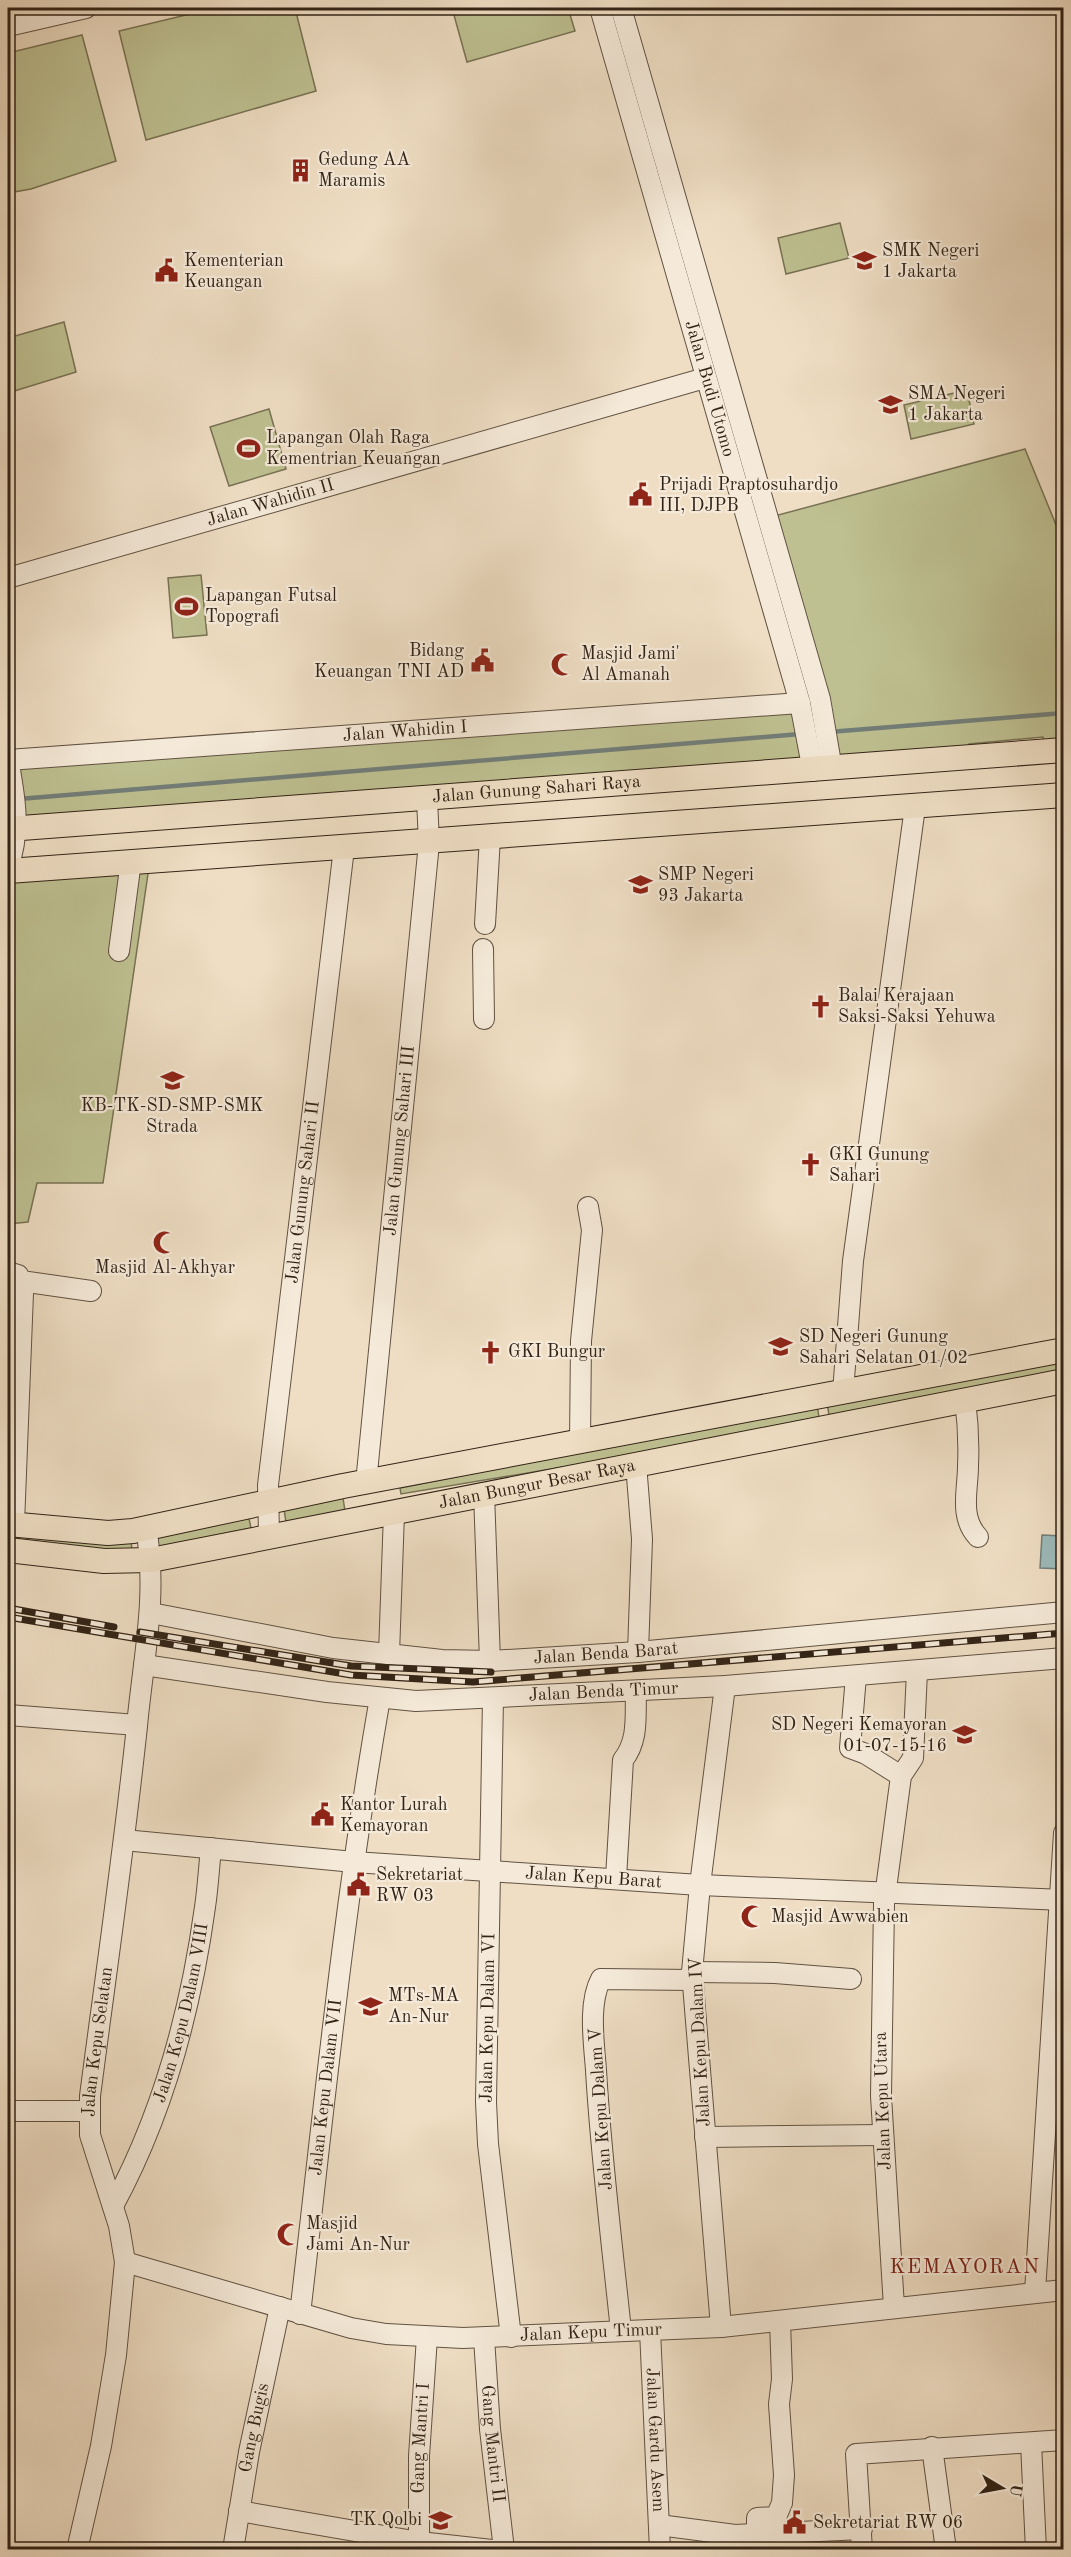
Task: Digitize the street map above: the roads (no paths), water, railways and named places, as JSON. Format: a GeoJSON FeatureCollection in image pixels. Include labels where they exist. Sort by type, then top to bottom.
{"type":"FeatureCollection","features":[{"type":"Feature","properties":{"kind":"main road","name":"Jalan Gunung Sahari Raya"},"geometry":{"type":"LineString","coordinates":[[13,816],[427,799],[821,762],[1064,750]]}},
{"type":"Feature","properties":{"kind":"main road"},"geometry":{"type":"LineString","coordinates":[[8,869],[429,843],[783,814],[915,807],[1064,795]]}},
{"type":"Feature","properties":{"kind":"main road","name":"Jalan Bungur Besar Raya"},"geometry":{"type":"LineString","coordinates":[[11,1524],[108,1533],[146,1528],[357,1484],[1064,1350]]}},
{"type":"Feature","properties":{"kind":"main road","name":"Jalan Bungur Besar Raya"},"geometry":{"type":"LineString","coordinates":[[8,1550],[104,1561],[151,1560],[1064,1381]]}},
{"type":"Feature","properties":{"kind":"main road"},"geometry":{"type":"LineString","coordinates":[[357,1484],[382,1503],[406,1501],[429,1505]]}},
{"type":"Feature","properties":{"kind":"main road"},"geometry":{"type":"LineString","coordinates":[[357,1484],[360,1499],[373,1517]]}},
{"type":"Feature","properties":{"kind":"street"},"geometry":{"type":"LineString","coordinates":[[8,26],[86,8]]}},
{"type":"Feature","properties":{"kind":"street","name":"Jalan Budi Utomo"},"geometry":{"type":"LineString","coordinates":[[600,8],[802,712],[821,762]]}},
{"type":"Feature","properties":{"kind":"street","name":"Jalan Budi Utomo"},"geometry":{"type":"LineString","coordinates":[[621,8],[824,715],[821,762]]}},
{"type":"Feature","properties":{"kind":"street","name":"Jalan Wahidin II"},"geometry":{"type":"LineString","coordinates":[[8,578],[705,378]]}},
{"type":"Feature","properties":{"kind":"street","name":"Jalan Wahidin I"},"geometry":{"type":"LineString","coordinates":[[8,760],[802,712]]}},
{"type":"Feature","properties":{"kind":"street"},"geometry":{"type":"LineString","coordinates":[[8,760],[13,816],[8,869]]}},
{"type":"Feature","properties":{"kind":"street","name":"Jalan Gunung Sahari III"},"geometry":{"type":"LineString","coordinates":[[357,1484],[429,843],[427,799]]}},
{"type":"Feature","properties":{"kind":"street"},"geometry":{"type":"LineString","coordinates":[[843,1392],[854,1251],[915,807]]}},
{"type":"Feature","properties":{"kind":"street"},"geometry":{"type":"LineString","coordinates":[[485,924],[490,837]]}},
{"type":"Feature","properties":{"kind":"street","name":"Jalan Gunung Sahari II"},"geometry":{"type":"LineString","coordinates":[[269,1536],[266,1502],[344,848]]}},
{"type":"Feature","properties":{"kind":"street"},"geometry":{"type":"LineString","coordinates":[[119,951],[130,861]]}},
{"type":"Feature","properties":{"kind":"street"},"geometry":{"type":"LineString","coordinates":[[483,949],[484,1018]]}},
{"type":"Feature","properties":{"kind":"street"},"geometry":{"type":"LineString","coordinates":[[580,1442],[581,1341],[592,1230],[588,1207]]}},
{"type":"Feature","properties":{"kind":"street"},"geometry":{"type":"LineString","coordinates":[[11,1524],[24,1308],[14,1277],[91,1291]]}},
{"type":"Feature","properties":{"kind":"street"},"geometry":{"type":"LineString","coordinates":[[965,1400],[968,1468],[965,1495],[968,1518],[978,1537]]}},
{"type":"Feature","properties":{"kind":"street"},"geometry":{"type":"LineString","coordinates":[[636,1464],[642,1539],[638,1652]]}},
{"type":"Feature","properties":{"kind":"street"},"geometry":{"type":"LineString","coordinates":[[484,1493],[490,1661]]}},
{"type":"Feature","properties":{"kind":"street"},"geometry":{"type":"LineString","coordinates":[[373,1517],[389,1654]]}},
{"type":"Feature","properties":{"kind":"street","name":"Jalan Kepu Selatan"},"geometry":{"type":"LineString","coordinates":[[77,2550],[101,2446],[116,2355],[125,2262],[113,2206],[99,2171],[90,2135],[90,2111],[151,1613],[151,1560],[146,1528]]}},
{"type":"Feature","properties":{"kind":"street","name":"Jalan Benda Barat"},"geometry":{"type":"LineString","coordinates":[[151,1613],[333,1648],[442,1660],[490,1661],[638,1652],[1064,1612]]}},
{"type":"Feature","properties":{"kind":"street","name":"Jalan Benda Timur"},"geometry":{"type":"LineString","coordinates":[[144,1665],[416,1701],[636,1692],[1064,1658]]}},
{"type":"Feature","properties":{"kind":"street","name":"Jalan Kepu Utara"},"geometry":{"type":"LineString","coordinates":[[894,2307],[883,2135],[881,2035],[885,1895],[901,1776],[913,1758],[917,1671]]}},
{"type":"Feature","properties":{"kind":"street"},"geometry":{"type":"LineString","coordinates":[[856,1676],[850,1748],[866,1754],[901,1776]]}},
{"type":"Feature","properties":{"kind":"street","name":"Jalan Kepu Dalam IV"},"geometry":{"type":"LineString","coordinates":[[721,2327],[692,1976],[700,1885],[725,1686]]}},
{"type":"Feature","properties":{"kind":"street"},"geometry":{"type":"LineString","coordinates":[[616,1878],[623,1760],[634,1738],[636,1692]]}},
{"type":"Feature","properties":{"kind":"street"},"geometry":{"type":"LineString","coordinates":[[354,1862],[380,1698]]}},
{"type":"Feature","properties":{"kind":"street","name":"Jalan Kepu Dalam VI"},"geometry":{"type":"LineString","coordinates":[[493,1698],[494,1784],[489,1869],[486,2054],[488,2144],[510,2337]]}},
{"type":"Feature","properties":{"kind":"street"},"geometry":{"type":"LineString","coordinates":[[8,1715],[137,1725]]}},
{"type":"Feature","properties":{"kind":"street"},"geometry":{"type":"LineString","coordinates":[[1035,2292],[1062,1900],[1064,1833]]}},
{"type":"Feature","properties":{"kind":"street","name":"Jalan Kepu Barat"},"geometry":{"type":"LineString","coordinates":[[124,1840],[354,1862],[489,1869],[700,1885],[885,1895],[1062,1900]]}},
{"type":"Feature","properties":{"kind":"street","name":"Jalan Kepu Dalam VIII"},"geometry":{"type":"LineString","coordinates":[[113,2206],[150,2128],[171,2065],[206,1907],[211,1848]]}},
{"type":"Feature","properties":{"kind":"street","name":"Jalan Kepu Dalam VII"},"geometry":{"type":"LineString","coordinates":[[300,2314],[327,2060],[354,1862]]}},
{"type":"Feature","properties":{"kind":"street"},"geometry":{"type":"LineString","coordinates":[[692,1976],[775,1973],[851,1979]]}},
{"type":"Feature","properties":{"kind":"street","name":"Jalan Kepu Dalam V"},"geometry":{"type":"LineString","coordinates":[[621,2331],[598,2105],[594,2046],[595,1993],[601,1979],[692,1976]]}},
{"type":"Feature","properties":{"kind":"street"},"geometry":{"type":"LineString","coordinates":[[8,2112],[90,2111]]}},
{"type":"Feature","properties":{"kind":"street"},"geometry":{"type":"LineString","coordinates":[[705,2137],[883,2135]]}},
{"type":"Feature","properties":{"kind":"street"},"geometry":{"type":"LineString","coordinates":[[99,2171],[129,2172]]}},
{"type":"Feature","properties":{"kind":"street","name":"Jalan Kepu Timur"},"geometry":{"type":"LineString","coordinates":[[125,2262],[351,2328],[427,2337],[484,2338],[721,2327],[1064,2290]]}},
{"type":"Feature","properties":{"kind":"street","name":"Gang Bugis"},"geometry":{"type":"LineString","coordinates":[[233,2550],[263,2379],[280,2307]]}},
{"type":"Feature","properties":{"kind":"street"},"geometry":{"type":"LineString","coordinates":[[758,2534],[757,2518],[776,2517],[782,2503],[784,2475],[779,2404],[782,2379],[780,2322]]}},
{"type":"Feature","properties":{"kind":"street","name":"Jalan Gardu Asem"},"geometry":{"type":"LineString","coordinates":[[650,2330],[659,2525],[657,2549]]}},
{"type":"Feature","properties":{"kind":"street","name":"Gang Mantri I"},"geometry":{"type":"LineString","coordinates":[[419,2542],[419,2456],[427,2337]]}},
{"type":"Feature","properties":{"kind":"street","name":"Gang Mantri II"},"geometry":{"type":"LineString","coordinates":[[484,2338],[490,2429],[504,2550]]}},
{"type":"Feature","properties":{"kind":"street"},"geometry":{"type":"LineString","coordinates":[[862,2550],[856,2454],[932,2447],[1064,2440]]}},
{"type":"Feature","properties":{"kind":"street"},"geometry":{"type":"LineString","coordinates":[[1031,2443],[1036,2550]]}},
{"type":"Feature","properties":{"kind":"street"},"geometry":{"type":"LineString","coordinates":[[932,2447],[946,2550]]}},
{"type":"Feature","properties":{"kind":"street"},"geometry":{"type":"LineString","coordinates":[[239,2511],[368,2542],[419,2542],[492,2550]]}},
{"type":"Feature","properties":{"kind":"street"},"geometry":{"type":"LineString","coordinates":[[659,2525],[735,2535],[862,2529]]}},
{"type":"Feature","properties":{"kind":"water"},"geometry":{"type":"Polygon","coordinates":[[[1042,1535],[1063,1536],[1063,1569],[1040,1568],[1042,1535]]]}},
{"type":"Feature","properties":{"kind":"waterway"},"geometry":{"type":"LineString","coordinates":[[829,732],[1064,713]]}},
{"type":"Feature","properties":{"kind":"waterway"},"geometry":{"type":"LineString","coordinates":[[19,799],[800,734]]}},
{"type":"Feature","properties":{"kind":"railway"},"geometry":{"type":"LineString","coordinates":[[8,1608],[114,1627]]}},
{"type":"Feature","properties":{"kind":"railway"},"geometry":{"type":"LineString","coordinates":[[8,1617],[351,1675],[473,1682],[1064,1633]]}},
{"type":"Feature","properties":{"kind":"railway"},"geometry":{"type":"LineString","coordinates":[[140,1632],[351,1666],[491,1672]]}},
{"type":"Feature","properties":{"kind":"place","name":"Gedung AA Maramis"},"geometry":{"type":"Point","coordinates":[300,170]}},
{"type":"Feature","properties":{"kind":"place","name":"SMK Negeri 1 Jakarta"},"geometry":{"type":"Point","coordinates":[864,261]}},
{"type":"Feature","properties":{"kind":"place","name":"Kementerian Keuangan"},"geometry":{"type":"Point","coordinates":[166,271]}},
{"type":"Feature","properties":{"kind":"place","name":"SMA Negeri 1 Jakarta"},"geometry":{"type":"Point","coordinates":[890,404]}},
{"type":"Feature","properties":{"kind":"place","name":"Lapangan Olah Raga Kementrian Keuangan"},"geometry":{"type":"Point","coordinates":[248,448]}},
{"type":"Feature","properties":{"kind":"place","name":"Prijadi Praptosuhardjo III, DJPB"},"geometry":{"type":"Point","coordinates":[641,495]}},
{"type":"Feature","properties":{"kind":"place","name":"Lapangan Futsal Topografi"},"geometry":{"type":"Point","coordinates":[187,606]}},
{"type":"Feature","properties":{"kind":"place","name":"Bidang Keuangan TNI AD"},"geometry":{"type":"Point","coordinates":[482,661]}},
{"type":"Feature","properties":{"kind":"place","name":"Masjid Jami' Al Amanah"},"geometry":{"type":"Point","coordinates":[563,664]}},
{"type":"Feature","properties":{"kind":"place","name":"SMP Negeri 93 Jakarta"},"geometry":{"type":"Point","coordinates":[640,885]}},
{"type":"Feature","properties":{"kind":"place","name":"Balai Kerajaan Saksi-Saksi Yehuwa"},"geometry":{"type":"Point","coordinates":[820,1006]}},
{"type":"Feature","properties":{"kind":"place","name":"KB-TK-SD-SMP-SMK Strada"},"geometry":{"type":"Point","coordinates":[172,1080]}},
{"type":"Feature","properties":{"kind":"place","name":"GKI Gunung Sahari"},"geometry":{"type":"Point","coordinates":[811,1165]}},
{"type":"Feature","properties":{"kind":"place","name":"Masjid Al-Akhyar"},"geometry":{"type":"Point","coordinates":[165,1242]}},
{"type":"Feature","properties":{"kind":"place","name":"SD Negeri Gunung Sahari Selatan 01/02"},"geometry":{"type":"Point","coordinates":[781,1347]}},
{"type":"Feature","properties":{"kind":"place","name":"GKI Bungur"},"geometry":{"type":"Point","coordinates":[490,1352]}},
{"type":"Feature","properties":{"kind":"place","name":"SD Negeri Kemayoran 01-07-15-16"},"geometry":{"type":"Point","coordinates":[965,1735]}},
{"type":"Feature","properties":{"kind":"place","name":"Kantor Lurah Kemayoran"},"geometry":{"type":"Point","coordinates":[322,1815]}},
{"type":"Feature","properties":{"kind":"place","name":"Sekretariat RW 03"},"geometry":{"type":"Point","coordinates":[358,1885]}},
{"type":"Feature","properties":{"kind":"place","name":"Masjid Awwabien"},"geometry":{"type":"Point","coordinates":[753,1917]}},
{"type":"Feature","properties":{"kind":"place","name":"MTs-MA An-Nur"},"geometry":{"type":"Point","coordinates":[370,2006]}},
{"type":"Feature","properties":{"kind":"place","name":"Masjid Jami An-Nur"},"geometry":{"type":"Point","coordinates":[288,2234]}},
{"type":"Feature","properties":{"kind":"place","name":"TK Qolbi"},"geometry":{"type":"Point","coordinates":[440,2520]}},
{"type":"Feature","properties":{"kind":"place","name":"Sekretariat RW 06"},"geometry":{"type":"Point","coordinates":[795,2523]}},
{"type":"Feature","properties":{"kind":"district","name":"KEMAYORAN"},"geometry":{"type":"Point","coordinates":[965,2267]}}]}
